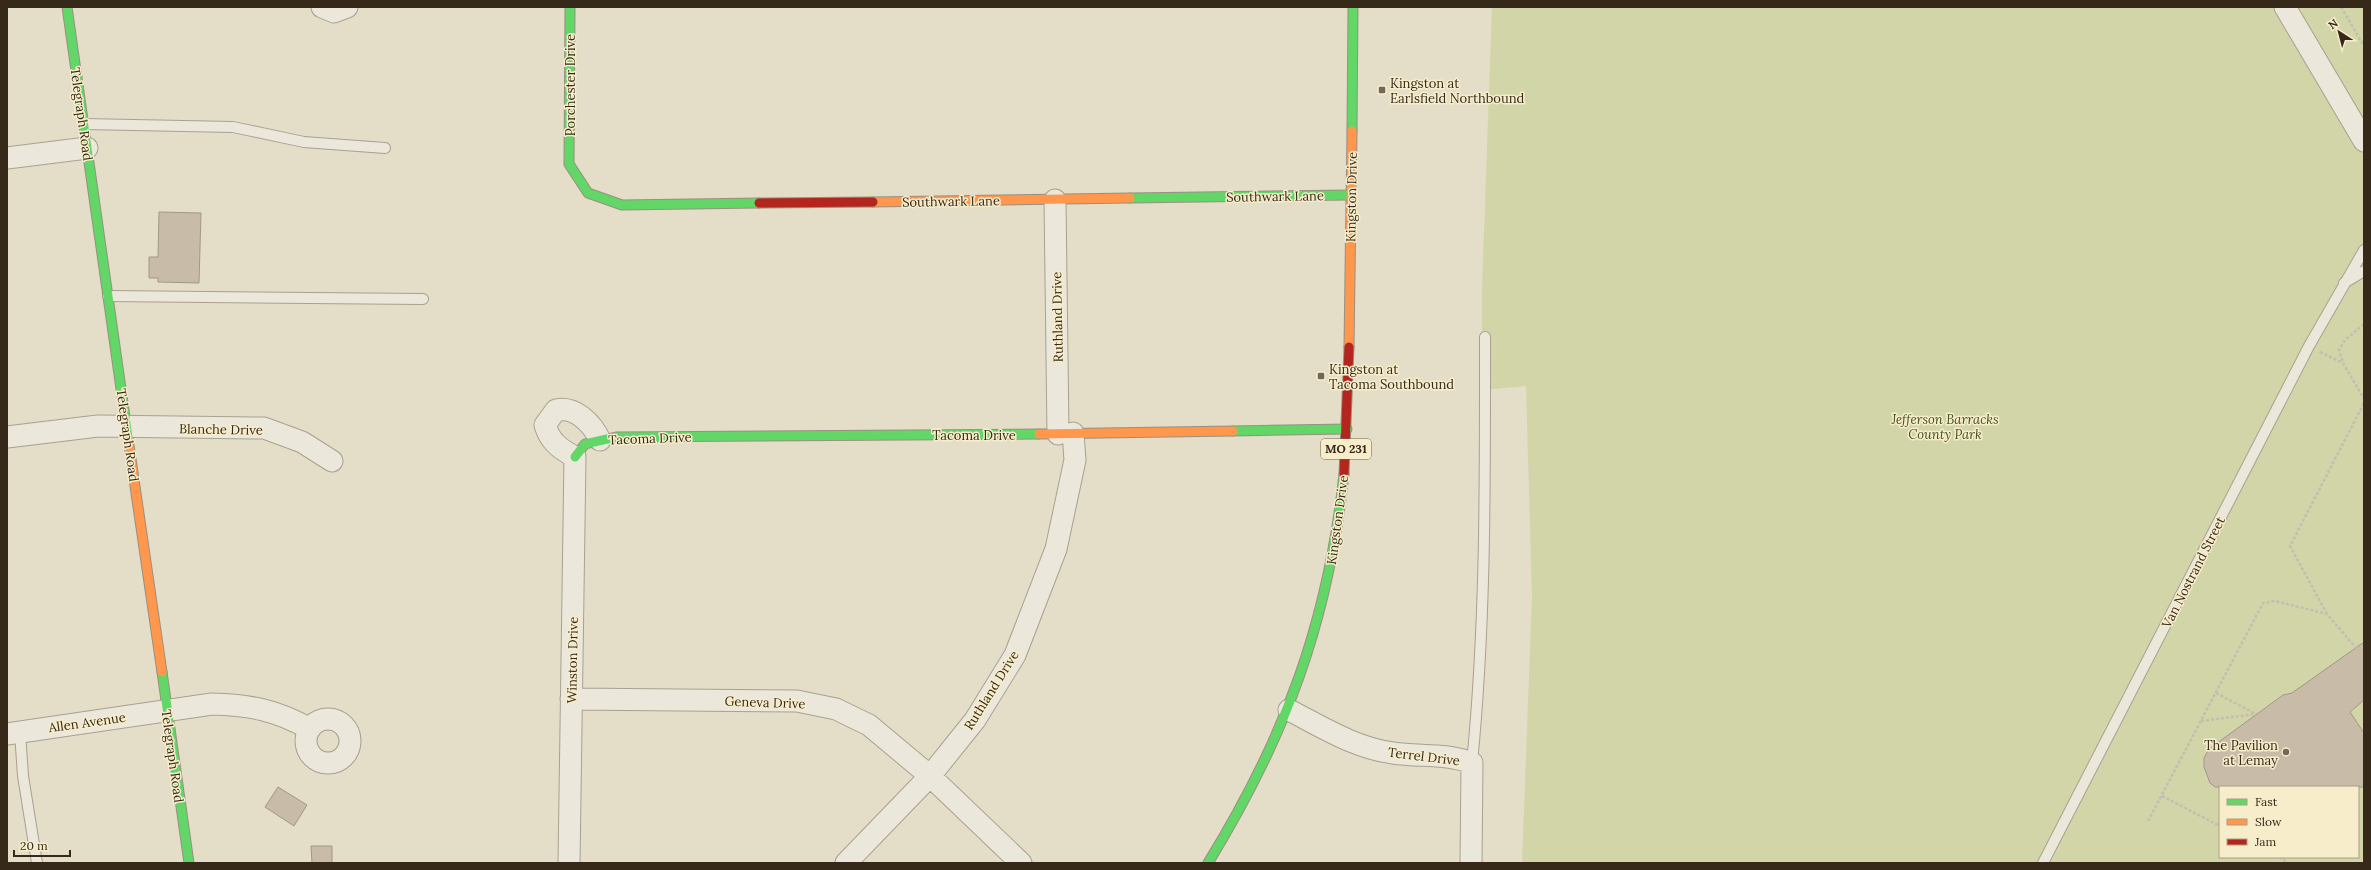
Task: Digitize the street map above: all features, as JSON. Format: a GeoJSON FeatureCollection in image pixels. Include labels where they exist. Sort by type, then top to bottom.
{"type":"FeatureCollection","features":[{"type":"Feature","properties":{"kind":"main road","name":"Telegraph Road"},"geometry":{"type":"LineString","coordinates":[[67,7],[189,863]]}},
{"type":"Feature","properties":{"kind":"main road","name":"Porchester Drive"},"geometry":{"type":"LineString","coordinates":[[569,164],[570,7]]}},
{"type":"Feature","properties":{"kind":"main road","name":"Kingston Drive"},"geometry":{"type":"LineString","coordinates":[[1208,863],[1246,801],[1289,710],[1314,637],[1329,576],[1341,500],[1347,429],[1353,7]]}},
{"type":"Feature","properties":{"kind":"main road","name":"Southwark Lane"},"geometry":{"type":"LineString","coordinates":[[569,164],[588,193],[622,205],[1351,195]]}},
{"type":"Feature","properties":{"kind":"main road","name":"Tacoma Drive"},"geometry":{"type":"LineString","coordinates":[[575,457],[585,444],[616,437],[1066,434],[1347,429]]}},
{"type":"Feature","properties":{"kind":"street"},"geometry":{"type":"LineString","coordinates":[[322,7],[334,12],[347,7]]}},
{"type":"Feature","properties":{"kind":"street"},"geometry":{"type":"LineString","coordinates":[[2285,7],[2364,141]]}},
{"type":"Feature","properties":{"kind":"street"},"geometry":{"type":"LineString","coordinates":[[7,158],[87,148]]}},
{"type":"Feature","properties":{"kind":"street","name":"Ruthland Drive"},"geometry":{"type":"LineString","coordinates":[[846,863],[930,776],[975,720],[1015,655],[1056,549],[1075,460],[1066,434],[1055,200]]}},
{"type":"Feature","properties":{"kind":"street","name":"Tacoma Drive"},"geometry":{"type":"LineString","coordinates":[[575,457],[560,449],[549,436],[545,425],[556,410],[565,408],[578,414],[600,440]]}},
{"type":"Feature","properties":{"kind":"street","name":"Blanche Drive"},"geometry":{"type":"LineString","coordinates":[[7,437],[98,426],[264,428],[302,442],[332,461]]}},
{"type":"Feature","properties":{"kind":"street","name":"Winston Drive"},"geometry":{"type":"LineString","coordinates":[[569,863],[575,457]]}},
{"type":"Feature","properties":{"kind":"street","name":"Geneva Drive"},"geometry":{"type":"LineString","coordinates":[[571,699],[797,701],[836,709],[869,724],[930,776],[1021,863]]}},
{"type":"Feature","properties":{"kind":"street","name":"Allen Avenue"},"geometry":{"type":"LineString","coordinates":[[13,733],[212,704],[238,705],[268,710],[289,717],[310,729]]}},
{"type":"Feature","properties":{"kind":"street","name":"Terrel Drive"},"geometry":{"type":"LineString","coordinates":[[1289,710],[1350,742],[1392,753],[1459,758],[1472,763]]}},
{"type":"Feature","properties":{"kind":"street"},"geometry":{"type":"LineString","coordinates":[[1471,863],[1472,763]]}},
{"type":"Feature","properties":{"kind":"lane"},"geometry":{"type":"LineString","coordinates":[[84,124],[233,127],[304,142],[385,148]]}},
{"type":"Feature","properties":{"kind":"lane","name":"Van Nostrand Street"},"geometry":{"type":"LineString","coordinates":[[2043,863],[2309,346],[2364,250]]}},
{"type":"Feature","properties":{"kind":"lane","name":"Van Nostrand Street"},"geometry":{"type":"LineString","coordinates":[[2344,283],[2364,271]]}},
{"type":"Feature","properties":{"kind":"lane"},"geometry":{"type":"LineString","coordinates":[[108,296],[423,300]]}},
{"type":"Feature","properties":{"kind":"lane"},"geometry":{"type":"LineString","coordinates":[[1472,763],[1479,695],[1485,519],[1485,337]]}},
{"type":"Feature","properties":{"kind":"lane"},"geometry":{"type":"LineString","coordinates":[[13,733],[23,776],[37,863]]}},
{"type":"Feature","properties":{"kind":"path"},"geometry":{"type":"LineString","coordinates":[[2341,7],[2364,46]]}},
{"type":"Feature","properties":{"kind":"path"},"geometry":{"type":"LineString","coordinates":[[2364,324],[2341,345],[2339,350],[2343,363],[2364,399]]}},
{"type":"Feature","properties":{"kind":"path"},"geometry":{"type":"LineString","coordinates":[[2309,346],[2343,363]]}},
{"type":"Feature","properties":{"kind":"path"},"geometry":{"type":"LineString","coordinates":[[2356,648],[2327,614],[2290,546],[2364,403]]}},
{"type":"Feature","properties":{"kind":"path"},"geometry":{"type":"LineString","coordinates":[[2148,821],[2263,603],[2275,601],[2327,614]]}},
{"type":"Feature","properties":{"kind":"path"},"geometry":{"type":"LineString","coordinates":[[2201,721],[2256,714],[2216,693]]}},
{"type":"Feature","properties":{"kind":"path"},"geometry":{"type":"LineString","coordinates":[[2162,796],[2219,825]]}},
{"type":"Feature","properties":{"kind":"green space","name":"Jefferson Barracks County Park"},"geometry":{"type":"Polygon","coordinates":[[[1492,7],[2364,7],[2364,863],[1522,863],[1532,596],[1526,386],[1482,390],[1482,290],[1492,7]]]}},
{"type":"Feature","properties":{"kind":"building"},"geometry":{"type":"Polygon","coordinates":[[[159,212],[201,213],[199,283],[158,282],[158,278],[149,278],[149,257],[158,257],[159,212]]]}},
{"type":"Feature","properties":{"kind":"building","name":"The Pavilion at Lemay"},"geometry":{"type":"Polygon","coordinates":[[[2364,642],[2364,700],[2350,712],[2364,733],[2364,787],[2215,787],[2210,783],[2204,767],[2204,758],[2209,749],[2283,695],[2292,693],[2364,642]]]}},
{"type":"Feature","properties":{"kind":"building"},"geometry":{"type":"Polygon","coordinates":[[[278,787],[307,805],[294,826],[265,807],[278,787]]]}},
{"type":"Feature","properties":{"kind":"building"},"geometry":{"type":"Polygon","coordinates":[[[311,846],[332,846],[332,863],[312,863],[311,846]]]}},
{"type":"Feature","properties":{"kind":"traffic: fast"},"geometry":{"type":"LineString","coordinates":[[67,7],[128,438]]}},
{"type":"Feature","properties":{"kind":"traffic: fast"},"geometry":{"type":"LineString","coordinates":[[570,7],[569,164],[588,193],[622,205],[759,203]]}},
{"type":"Feature","properties":{"kind":"traffic: fast"},"geometry":{"type":"LineString","coordinates":[[1352,131],[1353,7]]}},
{"type":"Feature","properties":{"kind":"traffic: fast"},"geometry":{"type":"LineString","coordinates":[[1130,198],[1351,195]]}},
{"type":"Feature","properties":{"kind":"traffic: fast"},"geometry":{"type":"LineString","coordinates":[[1233,431],[1347,429]]}},
{"type":"Feature","properties":{"kind":"traffic: fast"},"geometry":{"type":"LineString","coordinates":[[575,457],[585,444],[616,437],[1039,434]]}},
{"type":"Feature","properties":{"kind":"traffic: fast"},"geometry":{"type":"LineString","coordinates":[[1208,863],[1236,816],[1260,769],[1281,723],[1299,676],[1315,629],[1327,579],[1337,528],[1344,474]]}},
{"type":"Feature","properties":{"kind":"traffic: fast"},"geometry":{"type":"LineString","coordinates":[[162,672],[189,863]]}},
{"type":"Feature","properties":{"kind":"traffic: slow"},"geometry":{"type":"LineString","coordinates":[[1349,347],[1352,131]]}},
{"type":"Feature","properties":{"kind":"traffic: slow"},"geometry":{"type":"LineString","coordinates":[[873,202],[1130,198]]}},
{"type":"Feature","properties":{"kind":"traffic: slow"},"geometry":{"type":"LineString","coordinates":[[1039,434],[1233,431]]}},
{"type":"Feature","properties":{"kind":"traffic: slow"},"geometry":{"type":"LineString","coordinates":[[128,438],[162,672]]}},
{"type":"Feature","properties":{"kind":"traffic: jam"},"geometry":{"type":"LineString","coordinates":[[759,203],[873,202]]}},
{"type":"Feature","properties":{"kind":"traffic: jam"},"geometry":{"type":"LineString","coordinates":[[1344,474],[1349,347]]}},
{"type":"Feature","properties":{"kind":"place","name":"Kingston at Earlsfield Northbound"},"geometry":{"type":"Point","coordinates":[1382,90]}},
{"type":"Feature","properties":{"kind":"place","name":"Kingston at Tacoma Southbound"},"geometry":{"type":"Point","coordinates":[1321,376]}},
{"type":"Feature","properties":{"kind":"place","name":"The Pavilion at Lemay"},"geometry":{"type":"Point","coordinates":[2286,752]}}]}
